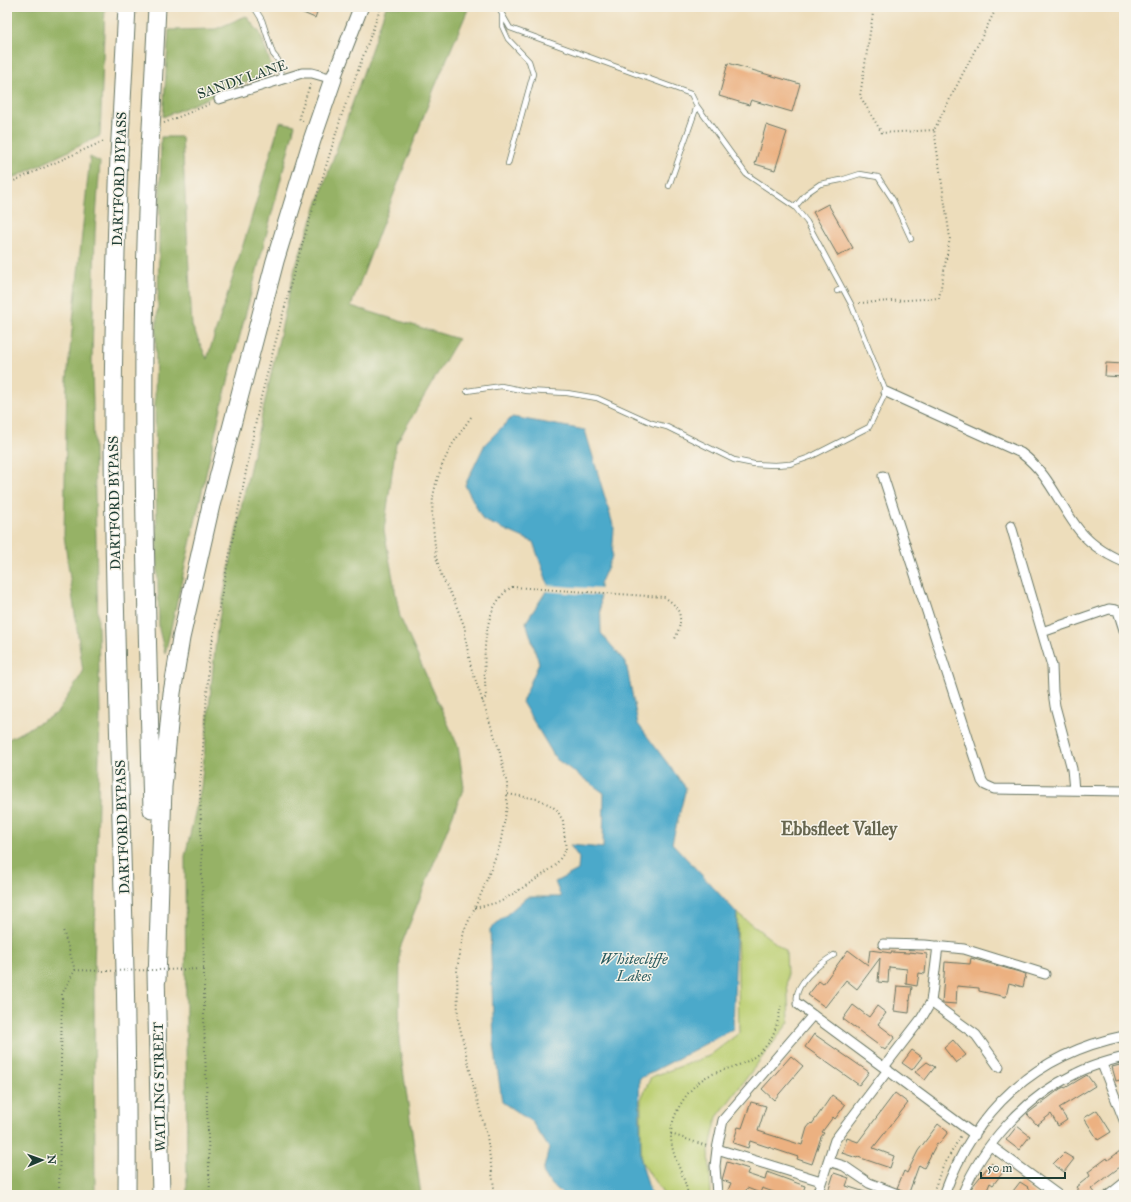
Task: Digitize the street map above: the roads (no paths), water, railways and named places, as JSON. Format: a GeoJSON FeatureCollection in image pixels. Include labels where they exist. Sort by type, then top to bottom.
{"type":"FeatureCollection","features":[{"type":"Feature","properties":{"kind":"highway","name":"DARTFORD BYPASS"},"geometry":{"type":"LineString","coordinates":[[127,7],[116,236],[113,426],[115,586],[126,999],[128,1195]]}},
{"type":"Feature","properties":{"kind":"highway","name":"DARTFORD BYPASS"},"geometry":{"type":"LineString","coordinates":[[156,973],[144,440],[146,221],[157,7]]}},
{"type":"Feature","properties":{"kind":"highway"},"geometry":{"type":"LineString","coordinates":[[156,973],[163,787],[172,693],[181,638],[211,505],[275,261],[312,140],[334,79]]}},
{"type":"Feature","properties":{"kind":"highway","name":"WATLING STREET"},"geometry":{"type":"LineString","coordinates":[[156,973],[161,1195]]}},
{"type":"Feature","properties":{"kind":"main road"},"geometry":{"type":"LineString","coordinates":[[334,79],[361,7]]}},
{"type":"Feature","properties":{"kind":"street","name":"SANDY LANE"},"geometry":{"type":"LineString","coordinates":[[220,99],[300,73],[309,72],[334,79]]}},
{"type":"Feature","properties":{"kind":"street"},"geometry":{"type":"LineString","coordinates":[[886,392],[1021,453],[1037,466],[1047,478],[1076,527],[1086,538],[1108,555],[1124,562]]}},
{"type":"Feature","properties":{"kind":"street"},"geometry":{"type":"LineString","coordinates":[[883,476],[982,781],[989,788],[994,789],[1124,791]]}},
{"type":"Feature","properties":{"kind":"street"},"geometry":{"type":"LineString","coordinates":[[1011,526],[1052,666],[1054,701],[1072,769],[1074,790]]}},
{"type":"Feature","properties":{"kind":"street"},"geometry":{"type":"LineString","coordinates":[[1042,632],[1109,609],[1113,609],[1118,612],[1124,630]]}},
{"type":"Feature","properties":{"kind":"street"},"geometry":{"type":"LineString","coordinates":[[883,944],[938,946],[964,949],[1044,974]]}},
{"type":"Feature","properties":{"kind":"street"},"geometry":{"type":"LineString","coordinates":[[817,1195],[835,1140],[921,1019],[931,1002],[938,946]]}},
{"type":"Feature","properties":{"kind":"street"},"geometry":{"type":"LineString","coordinates":[[931,1002],[976,1035],[999,1067]]}},
{"type":"Feature","properties":{"kind":"street"},"geometry":{"type":"LineString","coordinates":[[798,1004],[975,1135]]}},
{"type":"Feature","properties":{"kind":"street"},"geometry":{"type":"LineString","coordinates":[[717,1195],[715,1166],[723,1120],[813,1015]]}},
{"type":"Feature","properties":{"kind":"street"},"geometry":{"type":"LineString","coordinates":[[944,1195],[951,1176],[967,1147],[996,1105],[1017,1085],[1051,1062],[1087,1045],[1124,1036]]}},
{"type":"Feature","properties":{"kind":"street"},"geometry":{"type":"LineString","coordinates":[[962,1195],[973,1171],[990,1146],[1016,1115],[1057,1084],[1076,1073],[1124,1057]]}},
{"type":"Feature","properties":{"kind":"street"},"geometry":{"type":"LineString","coordinates":[[1102,1064],[1124,1120]]}},
{"type":"Feature","properties":{"kind":"street"},"geometry":{"type":"LineString","coordinates":[[990,1146],[1058,1195]]}},
{"type":"Feature","properties":{"kind":"street"},"geometry":{"type":"LineString","coordinates":[[717,1149],[821,1181]]}},
{"type":"Feature","properties":{"kind":"street"},"geometry":{"type":"LineString","coordinates":[[828,1161],[844,1166],[869,1183],[900,1195]]}},
{"type":"Feature","properties":{"kind":"street"},"geometry":{"type":"LineString","coordinates":[[1109,1195],[1124,1183]]}},
{"type":"Feature","properties":{"kind":"lane"},"geometry":{"type":"LineString","coordinates":[[254,7],[262,20],[273,54],[277,59],[282,80]]}},
{"type":"Feature","properties":{"kind":"lane"},"geometry":{"type":"LineString","coordinates":[[467,391],[501,386],[526,391],[567,393],[593,397],[608,402],[652,423],[667,427],[734,460],[775,466],[790,464],[810,457],[869,427],[886,392],[850,304],[807,222],[795,207],[746,174],[697,106],[691,94],[510,28],[498,7]]}},
{"type":"Feature","properties":{"kind":"lane"},"geometry":{"type":"LineString","coordinates":[[502,14],[502,26],[504,32],[508,39],[529,61],[533,74],[508,164]]}},
{"type":"Feature","properties":{"kind":"lane"},"geometry":{"type":"LineString","coordinates":[[669,186],[697,106]]}},
{"type":"Feature","properties":{"kind":"lane"},"geometry":{"type":"LineString","coordinates":[[795,207],[806,193],[820,184],[841,180],[860,174],[878,177],[893,200],[911,239]]}},
{"type":"Feature","properties":{"kind":"lane"},"geometry":{"type":"LineString","coordinates":[[837,291],[842,288]]}},
{"type":"Feature","properties":{"kind":"lane"},"geometry":{"type":"LineString","coordinates":[[798,1004],[797,998],[800,987],[807,977],[818,965],[834,955]]}},
{"type":"Feature","properties":{"kind":"water","name":"Whitecliffe Lakes"},"geometry":{"type":"Polygon","coordinates":[[[512,417],[585,430],[614,528],[612,557],[600,584],[601,633],[626,663],[638,724],[686,788],[672,843],[737,913],[733,1029],[639,1079],[641,1161],[651,1195],[564,1195],[551,1185],[543,1172],[549,1148],[532,1122],[502,1102],[494,1044],[490,929],[527,897],[561,897],[555,882],[578,870],[579,858],[570,845],[603,848],[604,793],[556,759],[522,702],[539,663],[526,622],[549,587],[533,542],[483,520],[465,485],[485,444],[512,417]]]}},
{"type":"Feature","properties":{"kind":"district","name":"Ebbsfleet Valley"},"geometry":{"type":"Point","coordinates":[839,829]}}]}
